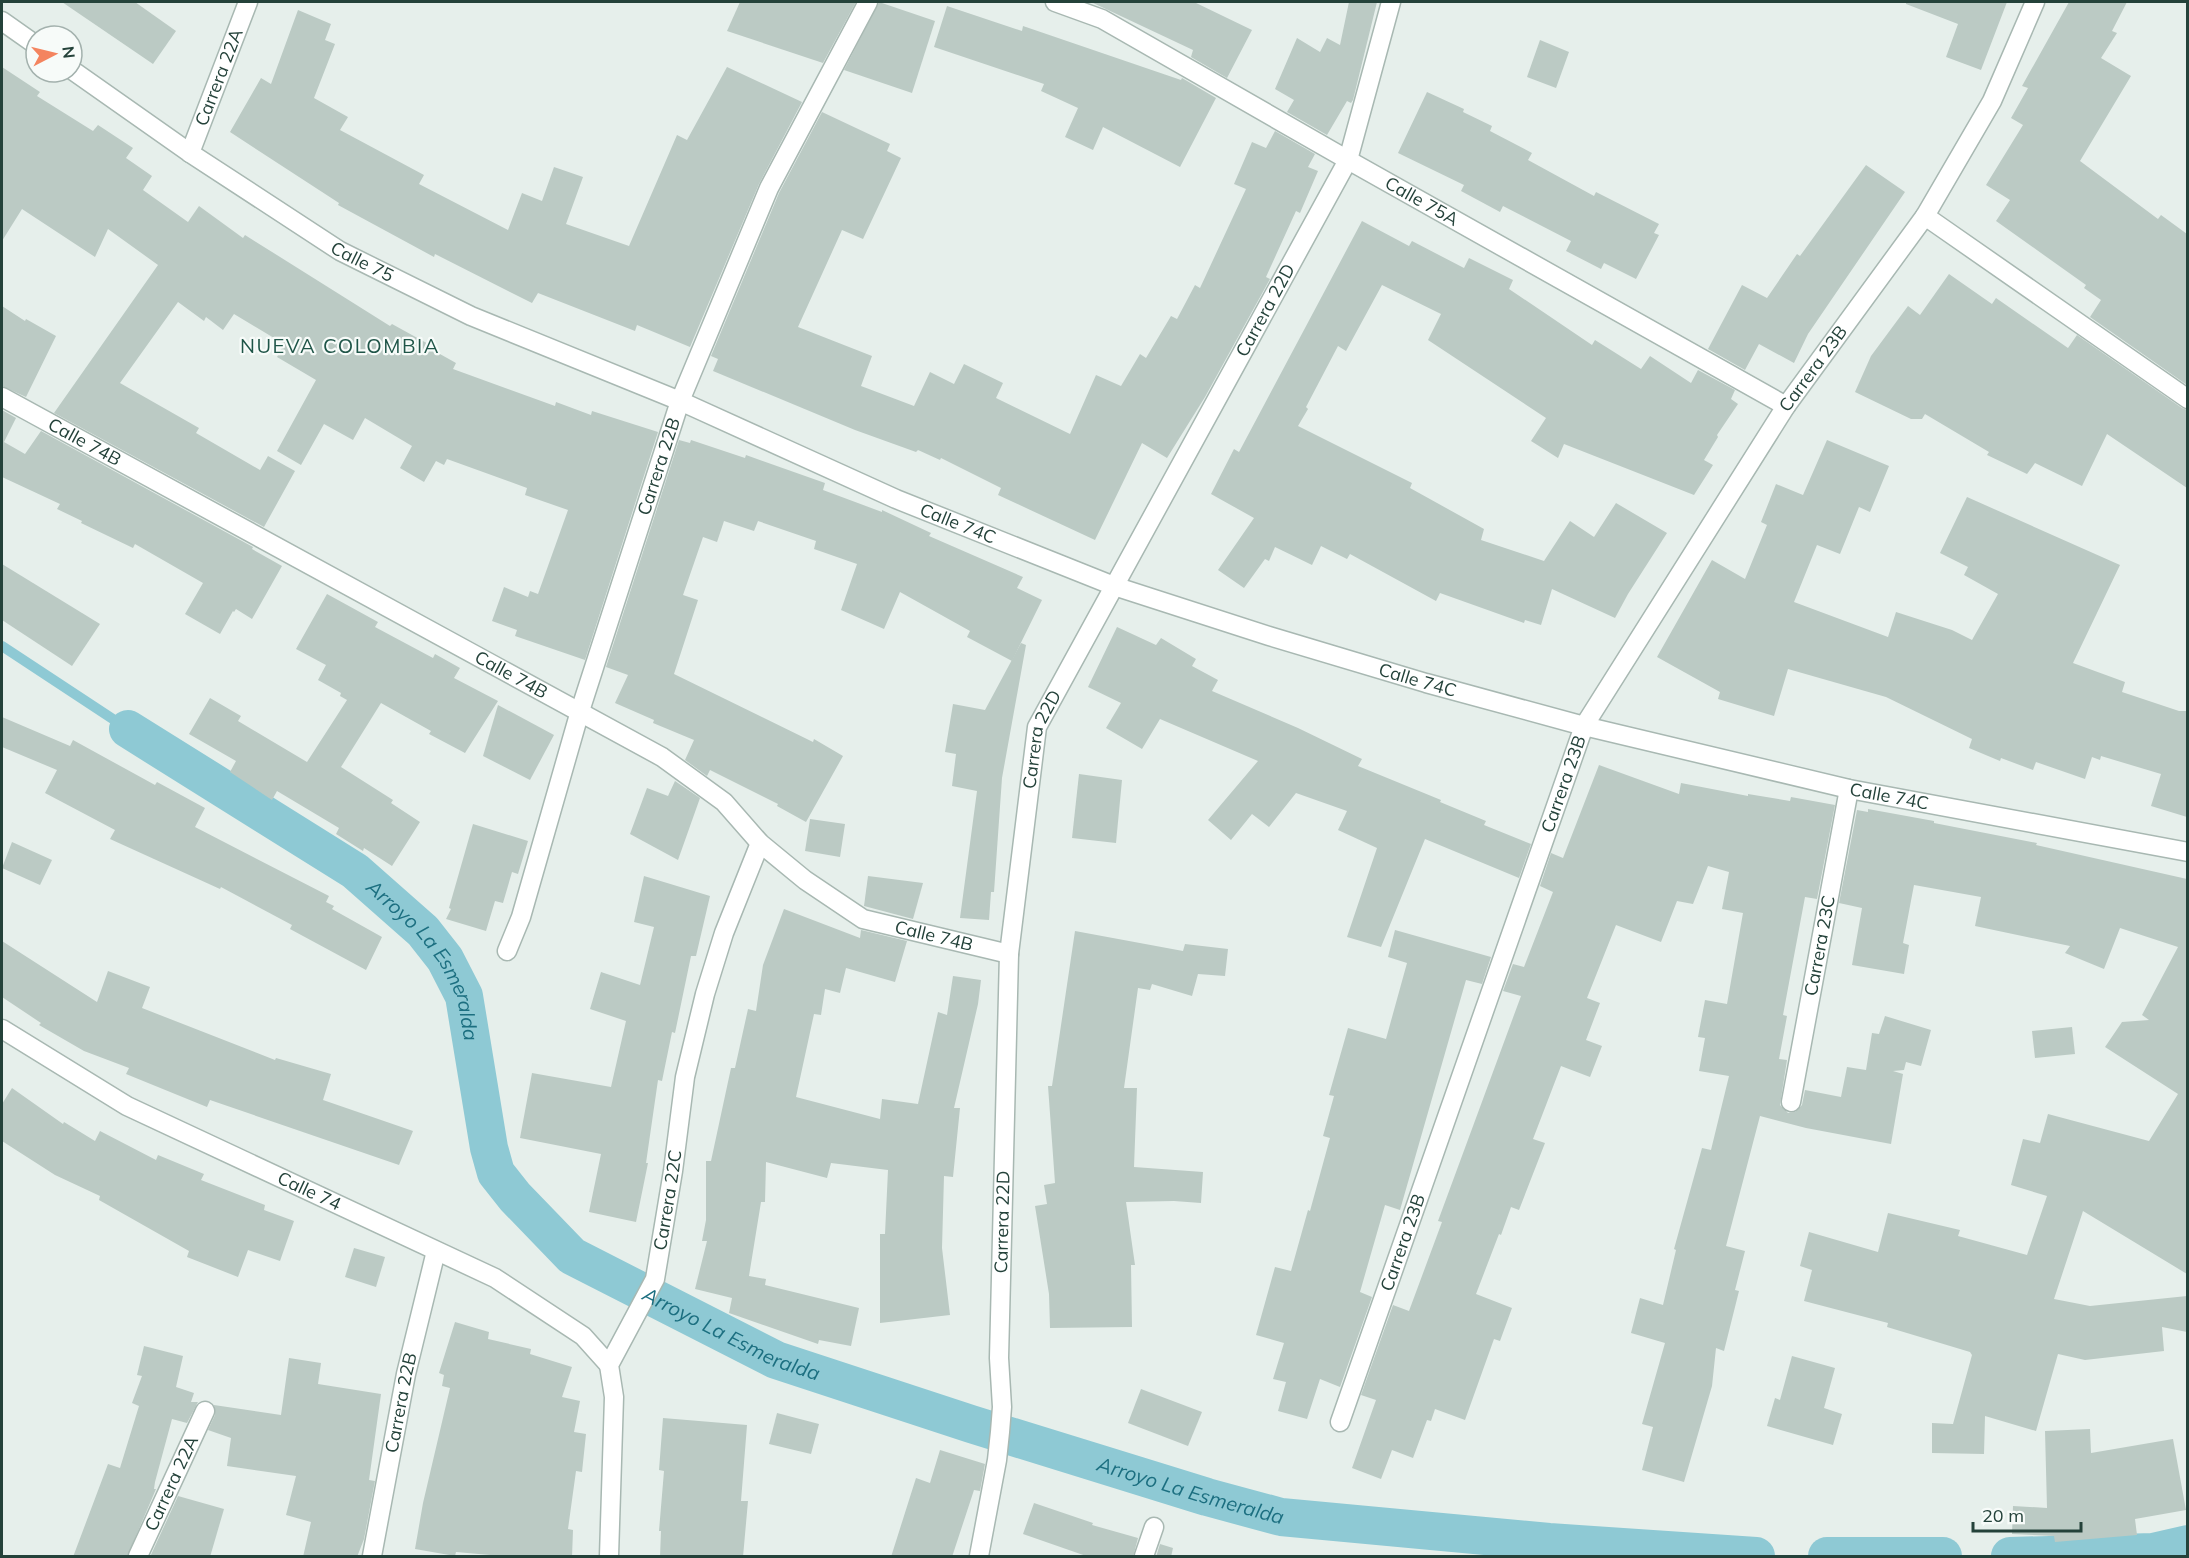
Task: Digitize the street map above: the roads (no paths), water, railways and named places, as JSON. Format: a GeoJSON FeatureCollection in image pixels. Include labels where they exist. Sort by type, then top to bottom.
{"type":"FeatureCollection","features":[{"type":"Feature","properties":{"kind":"street","name":"Carrera 22A"},"geometry":{"type":"LineString","coordinates":[[190,153],[248,2]]}},
{"type":"Feature","properties":{"kind":"street","name":"Carrera 22B"},"geometry":{"type":"LineString","coordinates":[[507,951],[521,917],[580,711],[680,401],[769,188],[868,2]]}},
{"type":"Feature","properties":{"kind":"street","name":"Calle 75A"},"geometry":{"type":"LineString","coordinates":[[1055,2],[1102,19],[1786,406]]}},
{"type":"Feature","properties":{"kind":"street","name":"Carrera 22D"},"geometry":{"type":"LineString","coordinates":[[979,1557],[997,1460],[1002,1407],[999,1358],[1009,954],[1037,727],[1348,160],[1391,2]]}},
{"type":"Feature","properties":{"kind":"street","name":"Carrera 23B"},"geometry":{"type":"LineString","coordinates":[[1340,1422],[1584,726],[1786,406],[1924,216],[1992,101],[2035,2]]}},
{"type":"Feature","properties":{"kind":"street"},"geometry":{"type":"LineString","coordinates":[[2,21],[24,37]]}},
{"type":"Feature","properties":{"kind":"street","name":"Calle 75"},"geometry":{"type":"LineString","coordinates":[[84,78],[190,153],[340,251],[471,316],[680,401]]}},
{"type":"Feature","properties":{"kind":"street"},"geometry":{"type":"LineString","coordinates":[[1924,216],[2187,399]]}},
{"type":"Feature","properties":{"kind":"street","name":"Calle 74B"},"geometry":{"type":"LineString","coordinates":[[2,397],[662,757],[724,802],[760,843],[805,880],[863,919],[1009,954]]}},
{"type":"Feature","properties":{"kind":"street","name":"Calle 74C"},"geometry":{"type":"LineString","coordinates":[[680,401],[896,499],[1114,586],[1281,639],[1584,726],[1849,789],[2187,852]]}},
{"type":"Feature","properties":{"kind":"street","name":"Carrera 23C"},"geometry":{"type":"LineString","coordinates":[[1791,1102],[1849,789]]}},
{"type":"Feature","properties":{"kind":"street","name":"Carrera 22C"},"geometry":{"type":"LineString","coordinates":[[609,1365],[656,1279],[685,1077],[705,994],[724,933],[760,843]]}},
{"type":"Feature","properties":{"kind":"street","name":"Calle 74"},"geometry":{"type":"LineString","coordinates":[[2,1029],[127,1106],[495,1278],[583,1336],[609,1365]]}},
{"type":"Feature","properties":{"kind":"street","name":"Carrera 22B"},"geometry":{"type":"LineString","coordinates":[[372,1557],[406,1374],[436,1251]]}},
{"type":"Feature","properties":{"kind":"street"},"geometry":{"type":"LineString","coordinates":[[609,1365],[614,1397],[609,1557]]}},
{"type":"Feature","properties":{"kind":"street","name":"Carrera 22A"},"geometry":{"type":"LineString","coordinates":[[138,1557],[205,1410]]}},
{"type":"Feature","properties":{"kind":"street"},"geometry":{"type":"LineString","coordinates":[[1144,1557],[1154,1527]]}},
{"type":"Feature","properties":{"kind":"waterway","name":"Arroyo La Esmeralda"},"geometry":{"type":"LineString","coordinates":[[2,646],[128,729]]}},
{"type":"Feature","properties":{"kind":"waterway","name":"Arroyo La Esmeralda"},"geometry":{"type":"LineString","coordinates":[[128,729],[355,871],[423,931],[445,959],[464,996],[489,1148],[496,1173],[515,1197],[572,1256],[776,1360],[971,1424],[1207,1497],[1281,1517],[1549,1542],[1756,1556]]}},
{"type":"Feature","properties":{"kind":"waterway","name":"Arroyo La Esmeralda"},"geometry":{"type":"LineString","coordinates":[[2010,1556],[2153,1552],[2188,1544]]}},
{"type":"Feature","properties":{"kind":"waterway","name":"Arroyo La Esmeralda"},"geometry":{"type":"LineString","coordinates":[[1827,1556],[1943,1556]]}},
{"type":"Feature","properties":{"kind":"district","name":"NUEVA COLOMBIA"},"geometry":{"type":"Point","coordinates":[340,346]}}]}
